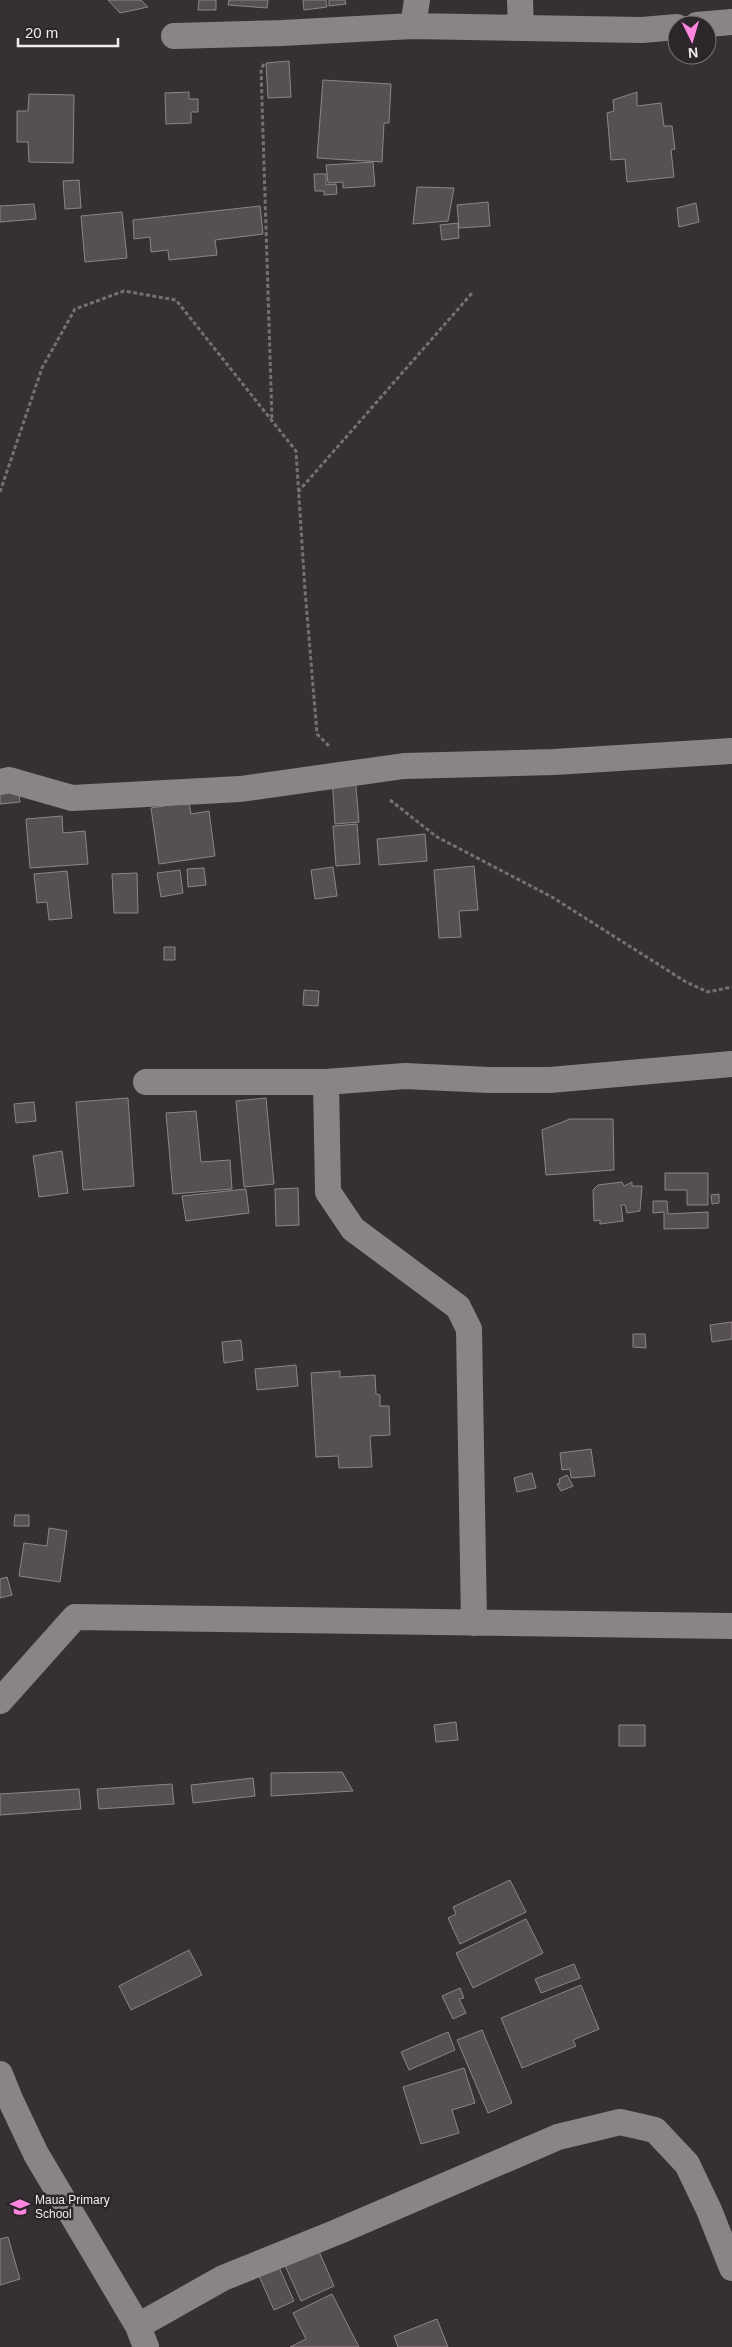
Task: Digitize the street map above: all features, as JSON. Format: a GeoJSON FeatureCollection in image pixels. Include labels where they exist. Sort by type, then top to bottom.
{"type":"FeatureCollection","features":[{"type":"Feature","properties":{"kind":"street"},"geometry":{"type":"LineString","coordinates":[[413,26],[417,0]]}},
{"type":"Feature","properties":{"kind":"street"},"geometry":{"type":"LineString","coordinates":[[520,0],[521,27]]}},
{"type":"Feature","properties":{"kind":"street"},"geometry":{"type":"LineString","coordinates":[[717,23],[732,22]]}},
{"type":"Feature","properties":{"kind":"street"},"geometry":{"type":"LineString","coordinates":[[174,36],[282,33],[413,26],[642,30],[667,28]]}},
{"type":"Feature","properties":{"kind":"street"},"geometry":{"type":"LineString","coordinates":[[0,782],[9,780],[72,798],[240,789],[404,766],[554,762],[732,751]]}},
{"type":"Feature","properties":{"kind":"street"},"geometry":{"type":"LineString","coordinates":[[146,1082],[326,1082],[406,1076],[489,1080],[550,1080],[732,1064]]}},
{"type":"Feature","properties":{"kind":"street"},"geometry":{"type":"LineString","coordinates":[[326,1082],[328,1192],[353,1229],[458,1307],[469,1329],[474,1623]]}},
{"type":"Feature","properties":{"kind":"street"},"geometry":{"type":"LineString","coordinates":[[0,1701],[74,1618],[732,1626]]}},
{"type":"Feature","properties":{"kind":"street"},"geometry":{"type":"LineString","coordinates":[[0,2074],[36,2154],[142,2336],[222,2278],[337,2232],[558,2137],[620,2122],[655,2130],[687,2164],[709,2210],[732,2268]]}},
{"type":"Feature","properties":{"kind":"path"},"geometry":{"type":"LineString","coordinates":[[272,421],[261,68],[282,33]]}},
{"type":"Feature","properties":{"kind":"path"},"geometry":{"type":"LineString","coordinates":[[0,492],[42,368],[76,309],[124,291],[176,300],[296,451],[317,734],[356,773],[437,837],[552,897],[686,982],[708,992],[732,987]]}},
{"type":"Feature","properties":{"kind":"path"},"geometry":{"type":"LineString","coordinates":[[298,492],[473,292]]}},
{"type":"Feature","properties":{"kind":"building"},"geometry":{"type":"Polygon","coordinates":[[[108,0],[141,0],[148,7],[120,13],[108,0]]]}},
{"type":"Feature","properties":{"kind":"building"},"geometry":{"type":"Polygon","coordinates":[[[199,0],[216,0],[216,10],[198,10],[199,0]]]}},
{"type":"Feature","properties":{"kind":"building"},"geometry":{"type":"Polygon","coordinates":[[[229,0],[268,0],[267,8],[228,5],[229,0]]]}},
{"type":"Feature","properties":{"kind":"building"},"geometry":{"type":"Polygon","coordinates":[[[303,0],[326,0],[327,7],[304,10],[303,0]]]}},
{"type":"Feature","properties":{"kind":"building"},"geometry":{"type":"Polygon","coordinates":[[[329,0],[345,0],[346,4],[329,6],[329,0]]]}},
{"type":"Feature","properties":{"kind":"building"},"geometry":{"type":"Polygon","coordinates":[[[289,61],[291,97],[268,98],[266,63],[289,61]]]}},
{"type":"Feature","properties":{"kind":"building"},"geometry":{"type":"Polygon","coordinates":[[[323,80],[391,84],[389,123],[384,123],[382,162],[317,158],[323,80]]]}},
{"type":"Feature","properties":{"kind":"building"},"geometry":{"type":"Polygon","coordinates":[[[189,92],[189,99],[198,99],[198,112],[191,112],[191,123],[166,124],[165,93],[189,92]]]}},
{"type":"Feature","properties":{"kind":"building"},"geometry":{"type":"Polygon","coordinates":[[[637,92],[637,106],[661,103],[664,126],[672,126],[675,149],[671,150],[674,177],[627,182],[625,159],[611,160],[607,113],[614,111],[613,100],[637,92]]]}},
{"type":"Feature","properties":{"kind":"building"},"geometry":{"type":"Polygon","coordinates":[[[29,94],[74,95],[73,163],[29,162],[28,142],[17,142],[17,111],[28,111],[29,94]]]}},
{"type":"Feature","properties":{"kind":"building"},"geometry":{"type":"Polygon","coordinates":[[[373,162],[375,186],[343,188],[343,182],[328,183],[326,165],[373,162]]]}},
{"type":"Feature","properties":{"kind":"building"},"geometry":{"type":"Polygon","coordinates":[[[314,174],[326,174],[326,185],[336,184],[337,194],[324,195],[324,191],[315,191],[314,174]]]}},
{"type":"Feature","properties":{"kind":"building"},"geometry":{"type":"Polygon","coordinates":[[[79,180],[81,208],[65,209],[63,181],[79,180]]]}},
{"type":"Feature","properties":{"kind":"building"},"geometry":{"type":"Polygon","coordinates":[[[417,187],[454,188],[448,221],[413,224],[417,187]]]}},
{"type":"Feature","properties":{"kind":"building"},"geometry":{"type":"Polygon","coordinates":[[[488,202],[490,226],[459,228],[457,205],[488,202]]]}},
{"type":"Feature","properties":{"kind":"building"},"geometry":{"type":"Polygon","coordinates":[[[696,203],[699,222],[679,227],[677,208],[696,203]]]}},
{"type":"Feature","properties":{"kind":"building"},"geometry":{"type":"Polygon","coordinates":[[[34,204],[36,219],[0,222],[0,206],[34,204]]]}},
{"type":"Feature","properties":{"kind":"building"},"geometry":{"type":"Polygon","coordinates":[[[260,206],[263,234],[215,240],[217,255],[169,260],[168,250],[151,252],[150,237],[134,239],[133,220],[260,206]]]}},
{"type":"Feature","properties":{"kind":"building"},"geometry":{"type":"Polygon","coordinates":[[[122,212],[127,258],[85,262],[81,216],[122,212]]]}},
{"type":"Feature","properties":{"kind":"building"},"geometry":{"type":"Polygon","coordinates":[[[458,223],[459,238],[442,240],[440,225],[458,223]]]}},
{"type":"Feature","properties":{"kind":"building"},"geometry":{"type":"Polygon","coordinates":[[[355,775],[359,822],[335,824],[332,777],[355,775]]]}},
{"type":"Feature","properties":{"kind":"building"},"geometry":{"type":"Polygon","coordinates":[[[18,786],[20,802],[0,804],[0,788],[18,786]]]}},
{"type":"Feature","properties":{"kind":"building"},"geometry":{"type":"Polygon","coordinates":[[[189,802],[191,814],[209,811],[215,856],[159,864],[151,808],[189,802]]]}},
{"type":"Feature","properties":{"kind":"building"},"geometry":{"type":"Polygon","coordinates":[[[62,816],[63,833],[85,831],[88,864],[30,868],[26,819],[62,816]]]}},
{"type":"Feature","properties":{"kind":"building"},"geometry":{"type":"Polygon","coordinates":[[[357,824],[360,864],[336,866],[333,826],[357,824]]]}},
{"type":"Feature","properties":{"kind":"building"},"geometry":{"type":"Polygon","coordinates":[[[425,834],[427,861],[379,865],[377,839],[425,834]]]}},
{"type":"Feature","properties":{"kind":"building"},"geometry":{"type":"Polygon","coordinates":[[[474,866],[478,910],[459,911],[461,937],[439,938],[434,870],[474,866]]]}},
{"type":"Feature","properties":{"kind":"building"},"geometry":{"type":"Polygon","coordinates":[[[333,867],[337,896],[315,899],[311,870],[333,867]]]}},
{"type":"Feature","properties":{"kind":"building"},"geometry":{"type":"Polygon","coordinates":[[[204,868],[206,885],[188,887],[187,869],[204,868]]]}},
{"type":"Feature","properties":{"kind":"building"},"geometry":{"type":"Polygon","coordinates":[[[180,870],[183,893],[161,897],[157,873],[180,870]]]}},
{"type":"Feature","properties":{"kind":"building"},"geometry":{"type":"Polygon","coordinates":[[[67,871],[72,918],[49,920],[47,902],[37,903],[34,874],[67,871]]]}},
{"type":"Feature","properties":{"kind":"building"},"geometry":{"type":"Polygon","coordinates":[[[137,873],[138,913],[114,913],[112,874],[137,873]]]}},
{"type":"Feature","properties":{"kind":"building"},"geometry":{"type":"Polygon","coordinates":[[[164,947],[175,947],[175,960],[164,960],[164,947]]]}},
{"type":"Feature","properties":{"kind":"building"},"geometry":{"type":"Polygon","coordinates":[[[304,990],[319,991],[318,1006],[303,1005],[304,990]]]}},
{"type":"Feature","properties":{"kind":"building"},"geometry":{"type":"Polygon","coordinates":[[[128,1098],[134,1186],[83,1190],[76,1102],[128,1098]]]}},
{"type":"Feature","properties":{"kind":"building"},"geometry":{"type":"Polygon","coordinates":[[[266,1098],[274,1184],[244,1187],[236,1101],[266,1098]]]}},
{"type":"Feature","properties":{"kind":"building"},"geometry":{"type":"Polygon","coordinates":[[[34,1102],[36,1121],[16,1123],[14,1104],[34,1102]]]}},
{"type":"Feature","properties":{"kind":"building"},"geometry":{"type":"Polygon","coordinates":[[[196,1111],[201,1162],[230,1160],[232,1189],[173,1194],[166,1113],[196,1111]]]}},
{"type":"Feature","properties":{"kind":"building"},"geometry":{"type":"Polygon","coordinates":[[[570,1119],[613,1119],[614,1170],[546,1175],[542,1130],[570,1119]]]}},
{"type":"Feature","properties":{"kind":"building"},"geometry":{"type":"Polygon","coordinates":[[[62,1151],[68,1193],[39,1197],[33,1156],[62,1151]]]}},
{"type":"Feature","properties":{"kind":"building"},"geometry":{"type":"Polygon","coordinates":[[[665,1173],[708,1173],[708,1205],[687,1205],[687,1190],[665,1190],[665,1173]]]}},
{"type":"Feature","properties":{"kind":"building"},"geometry":{"type":"Polygon","coordinates":[[[622,1182],[624,1186],[632,1182],[632,1186],[642,1186],[640,1211],[627,1213],[625,1205],[621,1205],[623,1221],[600,1224],[600,1220],[594,1221],[593,1190],[598,1185],[622,1182]]]}},
{"type":"Feature","properties":{"kind":"building"},"geometry":{"type":"Polygon","coordinates":[[[298,1188],[299,1225],[276,1226],[275,1189],[298,1188]]]}},
{"type":"Feature","properties":{"kind":"building"},"geometry":{"type":"Polygon","coordinates":[[[246,1189],[249,1213],[186,1221],[182,1196],[246,1189]]]}},
{"type":"Feature","properties":{"kind":"building"},"geometry":{"type":"Polygon","coordinates":[[[719,1194],[719,1203],[712,1204],[711,1195],[719,1194]]]}},
{"type":"Feature","properties":{"kind":"building"},"geometry":{"type":"Polygon","coordinates":[[[653,1201],[667,1201],[668,1214],[708,1212],[708,1228],[664,1229],[664,1212],[653,1213],[653,1201]]]}},
{"type":"Feature","properties":{"kind":"building"},"geometry":{"type":"Polygon","coordinates":[[[732,1322],[732,1339],[712,1342],[710,1325],[732,1322]]]}},
{"type":"Feature","properties":{"kind":"building"},"geometry":{"type":"Polygon","coordinates":[[[633,1334],[645,1334],[646,1348],[633,1347],[633,1334]]]}},
{"type":"Feature","properties":{"kind":"building"},"geometry":{"type":"Polygon","coordinates":[[[241,1340],[243,1360],[224,1363],[222,1342],[241,1340]]]}},
{"type":"Feature","properties":{"kind":"building"},"geometry":{"type":"Polygon","coordinates":[[[296,1365],[298,1386],[257,1390],[255,1369],[296,1365]]]}},
{"type":"Feature","properties":{"kind":"building"},"geometry":{"type":"Polygon","coordinates":[[[340,1371],[340,1377],[375,1375],[376,1394],[380,1395],[380,1406],[389,1406],[390,1435],[370,1436],[372,1467],[339,1468],[338,1456],[316,1457],[311,1373],[340,1371]]]}},
{"type":"Feature","properties":{"kind":"building"},"geometry":{"type":"Polygon","coordinates":[[[591,1449],[595,1476],[571,1478],[570,1469],[562,1470],[560,1453],[591,1449]]]}},
{"type":"Feature","properties":{"kind":"building"},"geometry":{"type":"Polygon","coordinates":[[[532,1473],[536,1488],[517,1492],[514,1478],[532,1473]]]}},
{"type":"Feature","properties":{"kind":"building"},"geometry":{"type":"Polygon","coordinates":[[[567,1475],[573,1486],[561,1491],[557,1484],[560,1483],[559,1479],[567,1475]]]}},
{"type":"Feature","properties":{"kind":"building"},"geometry":{"type":"Polygon","coordinates":[[[15,1515],[29,1515],[29,1526],[14,1526],[15,1515]]]}},
{"type":"Feature","properties":{"kind":"building"},"geometry":{"type":"Polygon","coordinates":[[[49,1528],[67,1531],[60,1582],[19,1576],[24,1543],[47,1546],[49,1528]]]}},
{"type":"Feature","properties":{"kind":"building"},"geometry":{"type":"Polygon","coordinates":[[[7,1577],[12,1595],[0,1598],[0,1579],[7,1577]]]}},
{"type":"Feature","properties":{"kind":"building"},"geometry":{"type":"Polygon","coordinates":[[[456,1722],[458,1740],[436,1742],[434,1725],[456,1722]]]}},
{"type":"Feature","properties":{"kind":"building"},"geometry":{"type":"Polygon","coordinates":[[[619,1725],[645,1725],[645,1746],[619,1746],[619,1725]]]}},
{"type":"Feature","properties":{"kind":"building"},"geometry":{"type":"Polygon","coordinates":[[[342,1772],[353,1791],[271,1796],[271,1773],[342,1772]]]}},
{"type":"Feature","properties":{"kind":"building"},"geometry":{"type":"Polygon","coordinates":[[[253,1778],[255,1796],[193,1803],[191,1785],[253,1778]]]}},
{"type":"Feature","properties":{"kind":"building"},"geometry":{"type":"Polygon","coordinates":[[[172,1784],[174,1804],[99,1809],[97,1789],[172,1784]]]}},
{"type":"Feature","properties":{"kind":"building"},"geometry":{"type":"Polygon","coordinates":[[[79,1789],[81,1809],[0,1815],[0,1794],[79,1789]]]}},
{"type":"Feature","properties":{"kind":"building"},"geometry":{"type":"Polygon","coordinates":[[[510,1880],[526,1912],[460,1944],[448,1918],[456,1914],[453,1907],[510,1880]]]}},
{"type":"Feature","properties":{"kind":"building"},"geometry":{"type":"Polygon","coordinates":[[[526,1919],[543,1953],[473,1988],[456,1953],[526,1919]]]}},
{"type":"Feature","properties":{"kind":"building"},"geometry":{"type":"Polygon","coordinates":[[[189,1950],[202,1975],[131,2010],[119,1986],[189,1950]]]}},
{"type":"Feature","properties":{"kind":"building"},"geometry":{"type":"Polygon","coordinates":[[[574,1964],[580,1978],[541,1993],[535,1979],[574,1964]]]}},
{"type":"Feature","properties":{"kind":"building"},"geometry":{"type":"Polygon","coordinates":[[[581,1985],[599,2029],[573,2040],[576,2046],[522,2068],[501,2018],[581,1985]]]}},
{"type":"Feature","properties":{"kind":"building"},"geometry":{"type":"Polygon","coordinates":[[[460,1988],[464,1998],[459,1999],[466,2013],[453,2019],[442,1996],[460,1988]]]}},
{"type":"Feature","properties":{"kind":"building"},"geometry":{"type":"Polygon","coordinates":[[[482,2030],[512,2103],[488,2113],[457,2040],[482,2030]]]}},
{"type":"Feature","properties":{"kind":"building"},"geometry":{"type":"Polygon","coordinates":[[[448,2032],[455,2050],[409,2070],[401,2052],[448,2032]]]}},
{"type":"Feature","properties":{"kind":"building"},"geometry":{"type":"Polygon","coordinates":[[[464,2068],[475,2103],[452,2110],[459,2133],[421,2144],[403,2087],[464,2068]]]}},
{"type":"Feature","properties":{"kind":"building"},"geometry":{"type":"Polygon","coordinates":[[[8,2237],[20,2279],[0,2285],[0,2239],[8,2237]]]}},
{"type":"Feature","properties":{"kind":"building"},"geometry":{"type":"Polygon","coordinates":[[[317,2247],[334,2286],[301,2301],[283,2261],[317,2247]]]}},
{"type":"Feature","properties":{"kind":"building"},"geometry":{"type":"Polygon","coordinates":[[[279,2267],[294,2301],[274,2310],[259,2276],[279,2267]]]}},
{"type":"Feature","properties":{"kind":"building"},"geometry":{"type":"Polygon","coordinates":[[[332,2294],[359,2347],[290,2347],[306,2339],[293,2313],[332,2294]]]}},
{"type":"Feature","properties":{"kind":"building"},"geometry":{"type":"Polygon","coordinates":[[[437,2319],[448,2347],[398,2347],[394,2336],[437,2319]]]}},
{"type":"Feature","properties":{"kind":"place","name":"Maua Primary School"},"geometry":{"type":"Point","coordinates":[20,2207]}}]}
